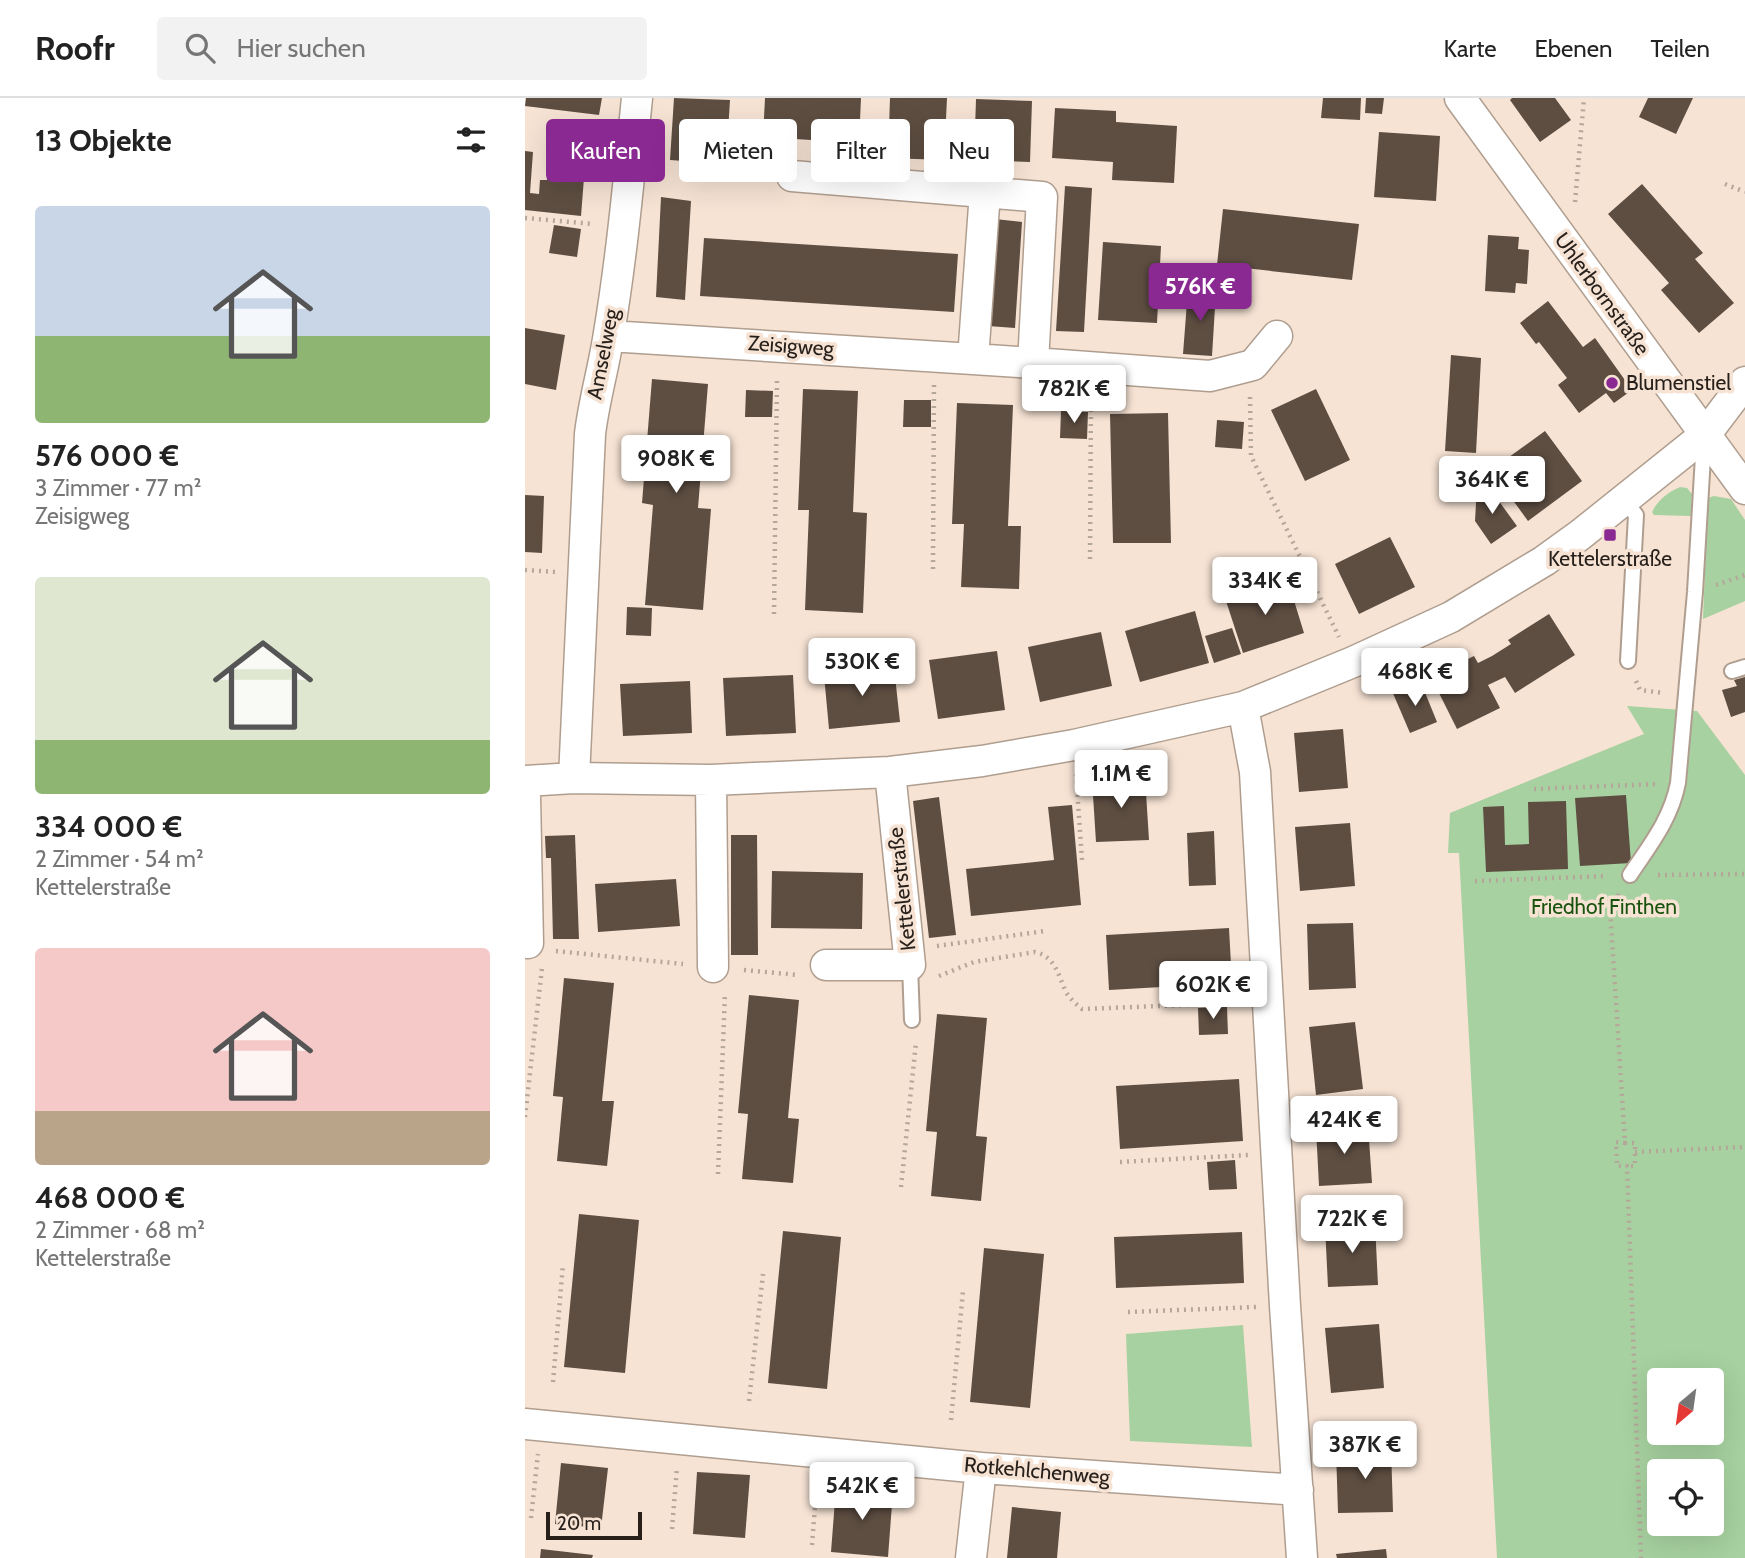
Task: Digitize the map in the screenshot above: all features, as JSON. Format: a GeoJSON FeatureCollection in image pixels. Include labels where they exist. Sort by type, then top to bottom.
{"type":"FeatureCollection","features":[{"type":"Feature","properties":{"kind":"street","name":"Amselweg"},"geometry":{"type":"LineString","coordinates":[[574,778],[590,434],[594,402],[609,336],[624,227],[637,98]]}},
{"type":"Feature","properties":{"kind":"street","name":"Uhlerbornstraße"},"geometry":{"type":"LineString","coordinates":[[1460,98],[1745,489]]}},
{"type":"Feature","properties":{"kind":"street"},"geometry":{"type":"LineString","coordinates":[[797,176],[1042,197],[1033,363]]}},
{"type":"Feature","properties":{"kind":"street"},"geometry":{"type":"LineString","coordinates":[[973,359],[985,191]]}},
{"type":"Feature","properties":{"kind":"street","name":"Zeisigweg"},"geometry":{"type":"LineString","coordinates":[[609,336],[1210,376],[1253,365],[1277,335]]}},
{"type":"Feature","properties":{"kind":"street"},"geometry":{"type":"LineString","coordinates":[[525,781],[574,778],[711,780],[890,772],[982,761],[1075,745],[1243,707],[1353,662],[1451,617],[1543,561],[1705,435],[1745,382]]}},
{"type":"Feature","properties":{"kind":"street"},"geometry":{"type":"LineString","coordinates":[[1243,707],[1255,772],[1302,1558]]}},
{"type":"Feature","properties":{"kind":"street","name":"Kettelerstraße"},"geometry":{"type":"LineString","coordinates":[[826,965],[909,962],[890,772]]}},
{"type":"Feature","properties":{"kind":"street"},"geometry":{"type":"LineString","coordinates":[[711,780],[719,975]]}},
{"type":"Feature","properties":{"kind":"street"},"geometry":{"type":"LineString","coordinates":[[525,796],[528,943]]}},
{"type":"Feature","properties":{"kind":"street","name":"Rotkehlchenweg"},"geometry":{"type":"LineString","coordinates":[[532,1433],[748,1444],[981,1468],[1299,1490]]}},
{"type":"Feature","properties":{"kind":"street"},"geometry":{"type":"LineString","coordinates":[[971,1558],[981,1468]]}},
{"type":"Feature","properties":{"kind":"lane"},"geometry":{"type":"LineString","coordinates":[[1630,875],[1665,822],[1674,804],[1678,783],[1705,435]]}},
{"type":"Feature","properties":{"kind":"lane"},"geometry":{"type":"LineString","coordinates":[[1624,500],[1636,515],[1628,661]]}},
{"type":"Feature","properties":{"kind":"lane"},"geometry":{"type":"LineString","coordinates":[[909,962],[912,1020]]}},
{"type":"Feature","properties":{"kind":"path"},"geometry":{"type":"LineString","coordinates":[[1575,207],[1584,98]]}},
{"type":"Feature","properties":{"kind":"path"},"geometry":{"type":"LineString","coordinates":[[1725,184],[1745,192]]}},
{"type":"Feature","properties":{"kind":"path"},"geometry":{"type":"LineString","coordinates":[[525,218],[594,224]]}},
{"type":"Feature","properties":{"kind":"path"},"geometry":{"type":"LineString","coordinates":[[933,569],[935,373]]}},
{"type":"Feature","properties":{"kind":"path"},"geometry":{"type":"LineString","coordinates":[[774,614],[777,377]]}},
{"type":"Feature","properties":{"kind":"path"},"geometry":{"type":"LineString","coordinates":[[1090,559],[1091,386]]}},
{"type":"Feature","properties":{"kind":"path"},"geometry":{"type":"LineString","coordinates":[[1250,396],[1251,456],[1343,647]]}},
{"type":"Feature","properties":{"kind":"path"},"geometry":{"type":"LineString","coordinates":[[525,570],[567,573]]}},
{"type":"Feature","properties":{"kind":"path"},"geometry":{"type":"LineString","coordinates":[[1628,661],[1640,690],[1686,696]]}},
{"type":"Feature","properties":{"kind":"path"},"geometry":{"type":"LineString","coordinates":[[1075,763],[1081,860]]}},
{"type":"Feature","properties":{"kind":"path"},"geometry":{"type":"LineString","coordinates":[[1534,789],[1678,783]]}},
{"type":"Feature","properties":{"kind":"path"},"geometry":{"type":"LineString","coordinates":[[1475,881],[1745,874]]}},
{"type":"Feature","properties":{"kind":"path"},"geometry":{"type":"LineString","coordinates":[[1625,1143],[1610,908],[1630,875]]}},
{"type":"Feature","properties":{"kind":"path"},"geometry":{"type":"LineString","coordinates":[[909,962],[1045,931]]}},
{"type":"Feature","properties":{"kind":"path"},"geometry":{"type":"LineString","coordinates":[[909,962],[940,977],[974,962],[1035,952],[1043,954],[1057,967],[1067,993],[1082,1009],[1250,1003]]}},
{"type":"Feature","properties":{"kind":"path"},"geometry":{"type":"LineString","coordinates":[[718,1174],[719,975]]}},
{"type":"Feature","properties":{"kind":"path"},"geometry":{"type":"LineString","coordinates":[[525,1117],[537,1014]]}},
{"type":"Feature","properties":{"kind":"path"},"geometry":{"type":"LineString","coordinates":[[901,1187],[918,1022],[912,1020]]}},
{"type":"Feature","properties":{"kind":"path"},"geometry":{"type":"LineString","coordinates":[[1616,1142],[1625,1143],[1635,1143],[1635,1166],[1616,1166],[1616,1142]]}},
{"type":"Feature","properties":{"kind":"path"},"geometry":{"type":"LineString","coordinates":[[1635,1152],[1745,1147]]}},
{"type":"Feature","properties":{"kind":"path"},"geometry":{"type":"LineString","coordinates":[[1120,1162],[1260,1154]]}},
{"type":"Feature","properties":{"kind":"path"},"geometry":{"type":"LineString","coordinates":[[1627,1166],[1641,1558]]}},
{"type":"Feature","properties":{"kind":"path"},"geometry":{"type":"LineString","coordinates":[[553,1382],[563,1264]]}},
{"type":"Feature","properties":{"kind":"path"},"geometry":{"type":"LineString","coordinates":[[748,1401],[762,1274]]}},
{"type":"Feature","properties":{"kind":"path"},"geometry":{"type":"LineString","coordinates":[[951,1420],[963,1291]]}},
{"type":"Feature","properties":{"kind":"path"},"geometry":{"type":"LineString","coordinates":[[1128,1312],[1269,1307]]}},
{"type":"Feature","properties":{"kind":"path"},"geometry":{"type":"LineString","coordinates":[[531,1518],[532,1433]]}},
{"type":"Feature","properties":{"kind":"path"},"geometry":{"type":"LineString","coordinates":[[672,1529],[678,1455]]}},
{"type":"Feature","properties":{"kind":"path"},"geometry":{"type":"LineString","coordinates":[[811,1545],[817,1469]]}},
{"type":"Feature","properties":{"kind":"green space"},"geometry":{"type":"Polygon","coordinates":[[[1680,487],[1687,488],[1692,494],[1691,516],[1654,515],[1652,512],[1660,500],[1680,487]]]}},
{"type":"Feature","properties":{"kind":"green space"},"geometry":{"type":"Polygon","coordinates":[[[1714,496],[1731,499],[1745,520],[1745,601],[1703,619],[1708,498],[1714,496]]]}},
{"type":"Feature","properties":{"kind":"green space","name":"Friedhof Finthen"},"geometry":{"type":"Polygon","coordinates":[[[1627,706],[1697,711],[1745,775],[1745,1558],[1497,1558],[1459,853],[1448,853],[1450,813],[1644,734],[1627,706]]]}},
{"type":"Feature","properties":{"kind":"green space"},"geometry":{"type":"Polygon","coordinates":[[[1243,1325],[1252,1447],[1130,1441],[1126,1334],[1243,1325]]]}},
{"type":"Feature","properties":{"kind":"building"},"geometry":{"type":"Polygon","coordinates":[[[526,98],[602,98],[599,115],[525,106],[526,98]]]}},
{"type":"Feature","properties":{"kind":"building"},"geometry":{"type":"Polygon","coordinates":[[[674,98],[730,100],[729,119],[679,119],[679,161],[670,160],[674,98]]]}},
{"type":"Feature","properties":{"kind":"building"},"geometry":{"type":"Polygon","coordinates":[[[765,98],[861,98],[860,119],[811,119],[811,140],[797,139],[797,119],[764,119],[765,98]]]}},
{"type":"Feature","properties":{"kind":"building"},"geometry":{"type":"Polygon","coordinates":[[[890,98],[947,98],[946,119],[924,119],[924,159],[910,159],[910,119],[889,119],[890,98]]]}},
{"type":"Feature","properties":{"kind":"building"},"geometry":{"type":"Polygon","coordinates":[[[1323,98],[1361,98],[1360,120],[1321,118],[1323,98]]]}},
{"type":"Feature","properties":{"kind":"building"},"geometry":{"type":"Polygon","coordinates":[[[1366,98],[1384,98],[1382,114],[1365,113],[1366,98]]]}},
{"type":"Feature","properties":{"kind":"building"},"geometry":{"type":"Polygon","coordinates":[[[1555,98],[1571,120],[1540,142],[1510,100],[1555,98]]]}},
{"type":"Feature","properties":{"kind":"building"},"geometry":{"type":"Polygon","coordinates":[[[1648,98],[1693,98],[1676,134],[1639,117],[1648,98]]]}},
{"type":"Feature","properties":{"kind":"building"},"geometry":{"type":"Polygon","coordinates":[[[976,99],[1032,101],[1030,162],[1014,161],[1014,119],[975,119],[976,99]]]}},
{"type":"Feature","properties":{"kind":"building"},"geometry":{"type":"Polygon","coordinates":[[[1055,108],[1116,111],[1116,122],[1177,126],[1174,183],[1112,180],[1113,162],[1052,158],[1055,108]]]}},
{"type":"Feature","properties":{"kind":"building"},"geometry":{"type":"Polygon","coordinates":[[[1379,132],[1440,136],[1436,201],[1374,197],[1379,132]]]}},
{"type":"Feature","properties":{"kind":"building"},"geometry":{"type":"Polygon","coordinates":[[[525,151],[533,152],[530,193],[539,194],[540,180],[584,182],[581,216],[525,210],[525,151]]]}},
{"type":"Feature","properties":{"kind":"building"},"geometry":{"type":"Polygon","coordinates":[[[1642,184],[1703,253],[1695,259],[1734,303],[1699,333],[1661,290],[1669,283],[1608,214],[1642,184]]]}},
{"type":"Feature","properties":{"kind":"building"},"geometry":{"type":"Polygon","coordinates":[[[1065,186],[1092,188],[1084,332],[1056,331],[1065,186]]]}},
{"type":"Feature","properties":{"kind":"building"},"geometry":{"type":"Polygon","coordinates":[[[661,197],[691,201],[685,300],[656,297],[661,197]]]}},
{"type":"Feature","properties":{"kind":"building"},"geometry":{"type":"Polygon","coordinates":[[[1223,209],[1359,224],[1352,280],[1217,265],[1223,209]]]}},
{"type":"Feature","properties":{"kind":"building"},"geometry":{"type":"Polygon","coordinates":[[[995,219],[1022,222],[1015,328],[988,326],[995,219]]]}},
{"type":"Feature","properties":{"kind":"building"},"geometry":{"type":"Polygon","coordinates":[[[554,225],[581,229],[577,257],[549,253],[554,225]]]}},
{"type":"Feature","properties":{"kind":"building"},"geometry":{"type":"Polygon","coordinates":[[[1488,235],[1519,237],[1518,249],[1529,250],[1527,284],[1516,283],[1515,293],[1485,291],[1488,235]]]}},
{"type":"Feature","properties":{"kind":"building"},"geometry":{"type":"Polygon","coordinates":[[[704,238],[958,254],[954,312],[700,296],[704,238]]]}},
{"type":"Feature","properties":{"kind":"building"},"geometry":{"type":"Polygon","coordinates":[[[1103,242],[1161,246],[1157,323],[1098,320],[1103,242]]]}},
{"type":"Feature","properties":{"kind":"building"},"geometry":{"type":"Polygon","coordinates":[[[1188,289],[1216,291],[1212,356],[1183,354],[1188,289]]]}},
{"type":"Feature","properties":{"kind":"building"},"geometry":{"type":"Polygon","coordinates":[[[1548,301],[1583,347],[1595,338],[1632,390],[1614,403],[1606,393],[1579,413],[1558,385],[1567,378],[1539,342],[1536,344],[1520,323],[1548,301]]]}},
{"type":"Feature","properties":{"kind":"building"},"geometry":{"type":"Polygon","coordinates":[[[525,328],[565,335],[556,390],[525,384],[525,328]]]}},
{"type":"Feature","properties":{"kind":"building"},"geometry":{"type":"Polygon","coordinates":[[[1451,355],[1481,358],[1476,453],[1445,451],[1451,355]]]}},
{"type":"Feature","properties":{"kind":"building"},"geometry":{"type":"Polygon","coordinates":[[[652,379],[708,384],[698,508],[711,509],[703,610],[645,605],[653,505],[642,503],[652,379]]]}},
{"type":"Feature","properties":{"kind":"building"},"geometry":{"type":"Polygon","coordinates":[[[803,389],[858,391],[853,512],[867,513],[863,613],[805,610],[809,510],[798,510],[803,389]]]}},
{"type":"Feature","properties":{"kind":"building"},"geometry":{"type":"Polygon","coordinates":[[[1316,389],[1350,460],[1305,481],[1271,410],[1316,389]]]}},
{"type":"Feature","properties":{"kind":"building"},"geometry":{"type":"Polygon","coordinates":[[[746,390],[773,391],[772,417],[745,417],[746,390]]]}},
{"type":"Feature","properties":{"kind":"building"},"geometry":{"type":"Polygon","coordinates":[[[904,400],[931,400],[931,427],[903,427],[904,400]]]}},
{"type":"Feature","properties":{"kind":"building"},"geometry":{"type":"Polygon","coordinates":[[[957,403],[1013,405],[1008,526],[1021,526],[1019,589],[961,587],[964,524],[952,524],[957,403]]]}},
{"type":"Feature","properties":{"kind":"building"},"geometry":{"type":"Polygon","coordinates":[[[1061,411],[1088,412],[1087,439],[1060,438],[1061,411]]]}},
{"type":"Feature","properties":{"kind":"building"},"geometry":{"type":"Polygon","coordinates":[[[1168,413],[1171,543],[1113,543],[1110,414],[1168,413]]]}},
{"type":"Feature","properties":{"kind":"building"},"geometry":{"type":"Polygon","coordinates":[[[1217,420],[1244,422],[1242,449],[1215,447],[1217,420]]]}},
{"type":"Feature","properties":{"kind":"building"},"geometry":{"type":"Polygon","coordinates":[[[1545,431],[1582,481],[1528,521],[1491,470],[1545,431]]]}},
{"type":"Feature","properties":{"kind":"building"},"geometry":{"type":"Polygon","coordinates":[[[1477,486],[1490,489],[1517,526],[1491,544],[1475,521],[1477,486]]]}},
{"type":"Feature","properties":{"kind":"building"},"geometry":{"type":"Polygon","coordinates":[[[525,495],[544,496],[542,553],[525,552],[525,495]]]}},
{"type":"Feature","properties":{"kind":"building"},"geometry":{"type":"Polygon","coordinates":[[[1390,537],[1415,587],[1359,614],[1335,564],[1390,537]]]}},
{"type":"Feature","properties":{"kind":"building"},"geometry":{"type":"Polygon","coordinates":[[[1288,581],[1304,633],[1243,653],[1226,601],[1288,581]]]}},
{"type":"Feature","properties":{"kind":"building"},"geometry":{"type":"Polygon","coordinates":[[[627,607],[652,608],[651,636],[626,635],[627,607]]]}},
{"type":"Feature","properties":{"kind":"building"},"geometry":{"type":"Polygon","coordinates":[[[1195,611],[1209,663],[1140,682],[1125,631],[1195,611]]]}},
{"type":"Feature","properties":{"kind":"building"},"geometry":{"type":"Polygon","coordinates":[[[1549,614],[1575,655],[1515,693],[1505,677],[1488,685],[1500,708],[1457,729],[1431,677],[1474,656],[1478,663],[1492,656],[1511,644],[1508,640],[1549,614]]]}},
{"type":"Feature","properties":{"kind":"building"},"geometry":{"type":"Polygon","coordinates":[[[1232,628],[1241,654],[1214,663],[1205,636],[1232,628]]]}},
{"type":"Feature","properties":{"kind":"building"},"geometry":{"type":"Polygon","coordinates":[[[1101,632],[1112,686],[1040,702],[1028,647],[1101,632]]]}},
{"type":"Feature","properties":{"kind":"building"},"geometry":{"type":"Polygon","coordinates":[[[997,651],[1005,710],[938,719],[929,660],[997,651]]]}},
{"type":"Feature","properties":{"kind":"building"},"geometry":{"type":"Polygon","coordinates":[[[894,667],[900,722],[829,729],[824,675],[894,667]]]}},
{"type":"Feature","properties":{"kind":"building"},"geometry":{"type":"Polygon","coordinates":[[[793,675],[796,733],[726,736],[723,678],[793,675]]]}},
{"type":"Feature","properties":{"kind":"building"},"geometry":{"type":"Polygon","coordinates":[[[1745,677],[1745,712],[1731,717],[1722,690],[1737,686],[1734,680],[1745,677]]]}},
{"type":"Feature","properties":{"kind":"building"},"geometry":{"type":"Polygon","coordinates":[[[690,681],[692,733],[623,736],[620,684],[690,681]]]}},
{"type":"Feature","properties":{"kind":"building"},"geometry":{"type":"Polygon","coordinates":[[[1406,685],[1408,691],[1422,685],[1437,722],[1410,733],[1392,691],[1406,685]]]}},
{"type":"Feature","properties":{"kind":"building"},"geometry":{"type":"Polygon","coordinates":[[[1343,729],[1348,788],[1299,792],[1294,733],[1343,729]]]}},
{"type":"Feature","properties":{"kind":"building"},"geometry":{"type":"Polygon","coordinates":[[[1145,777],[1149,840],[1096,842],[1092,780],[1145,777]]]}},
{"type":"Feature","properties":{"kind":"building"},"geometry":{"type":"Polygon","coordinates":[[[1626,795],[1631,863],[1580,866],[1575,798],[1626,795]]]}},
{"type":"Feature","properties":{"kind":"building"},"geometry":{"type":"Polygon","coordinates":[[[939,797],[956,935],[929,938],[913,801],[939,797]]]}},
{"type":"Feature","properties":{"kind":"building"},"geometry":{"type":"Polygon","coordinates":[[[1566,801],[1568,869],[1486,872],[1483,807],[1504,806],[1505,845],[1529,844],[1528,802],[1566,801]]]}},
{"type":"Feature","properties":{"kind":"building"},"geometry":{"type":"Polygon","coordinates":[[[1072,805],[1081,905],[971,916],[966,869],[1054,860],[1048,807],[1072,805]]]}},
{"type":"Feature","properties":{"kind":"building"},"geometry":{"type":"Polygon","coordinates":[[[1350,823],[1355,886],[1300,891],[1295,827],[1350,823]]]}},
{"type":"Feature","properties":{"kind":"building"},"geometry":{"type":"Polygon","coordinates":[[[1214,831],[1216,885],[1189,886],[1187,833],[1214,831]]]}},
{"type":"Feature","properties":{"kind":"building"},"geometry":{"type":"Polygon","coordinates":[[[575,835],[579,939],[553,939],[551,858],[546,858],[545,836],[575,835]]]}},
{"type":"Feature","properties":{"kind":"building"},"geometry":{"type":"Polygon","coordinates":[[[731,835],[757,835],[758,955],[731,955],[731,835]]]}},
{"type":"Feature","properties":{"kind":"building"},"geometry":{"type":"Polygon","coordinates":[[[772,871],[863,873],[862,929],[771,928],[772,871]]]}},
{"type":"Feature","properties":{"kind":"building"},"geometry":{"type":"Polygon","coordinates":[[[676,879],[680,926],[598,932],[595,884],[676,879]]]}},
{"type":"Feature","properties":{"kind":"building"},"geometry":{"type":"Polygon","coordinates":[[[1353,923],[1356,988],[1309,990],[1307,924],[1353,923]]]}},
{"type":"Feature","properties":{"kind":"building"},"geometry":{"type":"Polygon","coordinates":[[[1229,928],[1232,983],[1109,990],[1106,935],[1229,928]]]}},
{"type":"Feature","properties":{"kind":"building"},"geometry":{"type":"Polygon","coordinates":[[[564,978],[614,983],[602,1101],[614,1101],[607,1166],[557,1161],[563,1097],[553,1096],[564,978]]]}},
{"type":"Feature","properties":{"kind":"building"},"geometry":{"type":"Polygon","coordinates":[[[749,995],[799,1000],[788,1118],[799,1119],[793,1183],[742,1179],[748,1114],[738,1113],[749,995]]]}},
{"type":"Feature","properties":{"kind":"building"},"geometry":{"type":"Polygon","coordinates":[[[1227,1007],[1228,1034],[1199,1035],[1198,1008],[1227,1007]]]}},
{"type":"Feature","properties":{"kind":"building"},"geometry":{"type":"Polygon","coordinates":[[[937,1014],[987,1018],[976,1136],[987,1137],[981,1201],[931,1196],[937,1132],[926,1131],[937,1014]]]}},
{"type":"Feature","properties":{"kind":"building"},"geometry":{"type":"Polygon","coordinates":[[[1355,1022],[1363,1089],[1316,1095],[1309,1027],[1355,1022]]]}},
{"type":"Feature","properties":{"kind":"building"},"geometry":{"type":"Polygon","coordinates":[[[1239,1079],[1243,1141],[1120,1149],[1116,1086],[1239,1079]]]}},
{"type":"Feature","properties":{"kind":"building"},"geometry":{"type":"Polygon","coordinates":[[[1368,1125],[1372,1183],[1319,1186],[1316,1128],[1368,1125]]]}},
{"type":"Feature","properties":{"kind":"building"},"geometry":{"type":"Polygon","coordinates":[[[1235,1160],[1237,1189],[1209,1190],[1207,1162],[1235,1160]]]}},
{"type":"Feature","properties":{"kind":"building"},"geometry":{"type":"Polygon","coordinates":[[[579,1214],[639,1220],[625,1373],[564,1367],[579,1214]]]}},
{"type":"Feature","properties":{"kind":"building"},"geometry":{"type":"Polygon","coordinates":[[[1375,1223],[1378,1285],[1328,1287],[1325,1226],[1375,1223]]]}},
{"type":"Feature","properties":{"kind":"building"},"geometry":{"type":"Polygon","coordinates":[[[783,1231],[841,1237],[827,1389],[768,1383],[783,1231]]]}},
{"type":"Feature","properties":{"kind":"building"},"geometry":{"type":"Polygon","coordinates":[[[1242,1232],[1244,1283],[1116,1288],[1114,1237],[1242,1232]]]}},
{"type":"Feature","properties":{"kind":"building"},"geometry":{"type":"Polygon","coordinates":[[[984,1248],[1044,1254],[1030,1408],[970,1402],[984,1248]]]}},
{"type":"Feature","properties":{"kind":"building"},"geometry":{"type":"Polygon","coordinates":[[[1379,1324],[1384,1388],[1331,1393],[1325,1328],[1379,1324]]]}},
{"type":"Feature","properties":{"kind":"building"},"geometry":{"type":"Polygon","coordinates":[[[1391,1448],[1393,1512],[1338,1513],[1336,1450],[1391,1448]]]}},
{"type":"Feature","properties":{"kind":"building"},"geometry":{"type":"Polygon","coordinates":[[[561,1463],[608,1468],[601,1528],[555,1524],[561,1463]]]}},
{"type":"Feature","properties":{"kind":"building"},"geometry":{"type":"Polygon","coordinates":[[[697,1472],[750,1475],[745,1538],[693,1534],[697,1472]]]}},
{"type":"Feature","properties":{"kind":"building"},"geometry":{"type":"Polygon","coordinates":[[[836,1487],[893,1491],[888,1557],[831,1552],[836,1487]]]}},
{"type":"Feature","properties":{"kind":"building"},"geometry":{"type":"Polygon","coordinates":[[[1012,1507],[1061,1512],[1057,1558],[1007,1558],[1012,1507]]]}},
{"type":"Feature","properties":{"kind":"building"},"geometry":{"type":"Polygon","coordinates":[[[541,1549],[593,1555],[592,1558],[540,1558],[541,1549]]]}},
{"type":"Feature","properties":{"kind":"building"},"geometry":{"type":"Polygon","coordinates":[[[1386,1549],[1387,1558],[1337,1558],[1336,1554],[1386,1549]]]}},
{"type":"Feature","properties":{"kind":"place","name":"Blumenstiel"},"geometry":{"type":"Point","coordinates":[1612,383]}},
{"type":"Feature","properties":{"kind":"place","name":"Kettelerstraße"},"geometry":{"type":"Point","coordinates":[1610,535]}}]}
